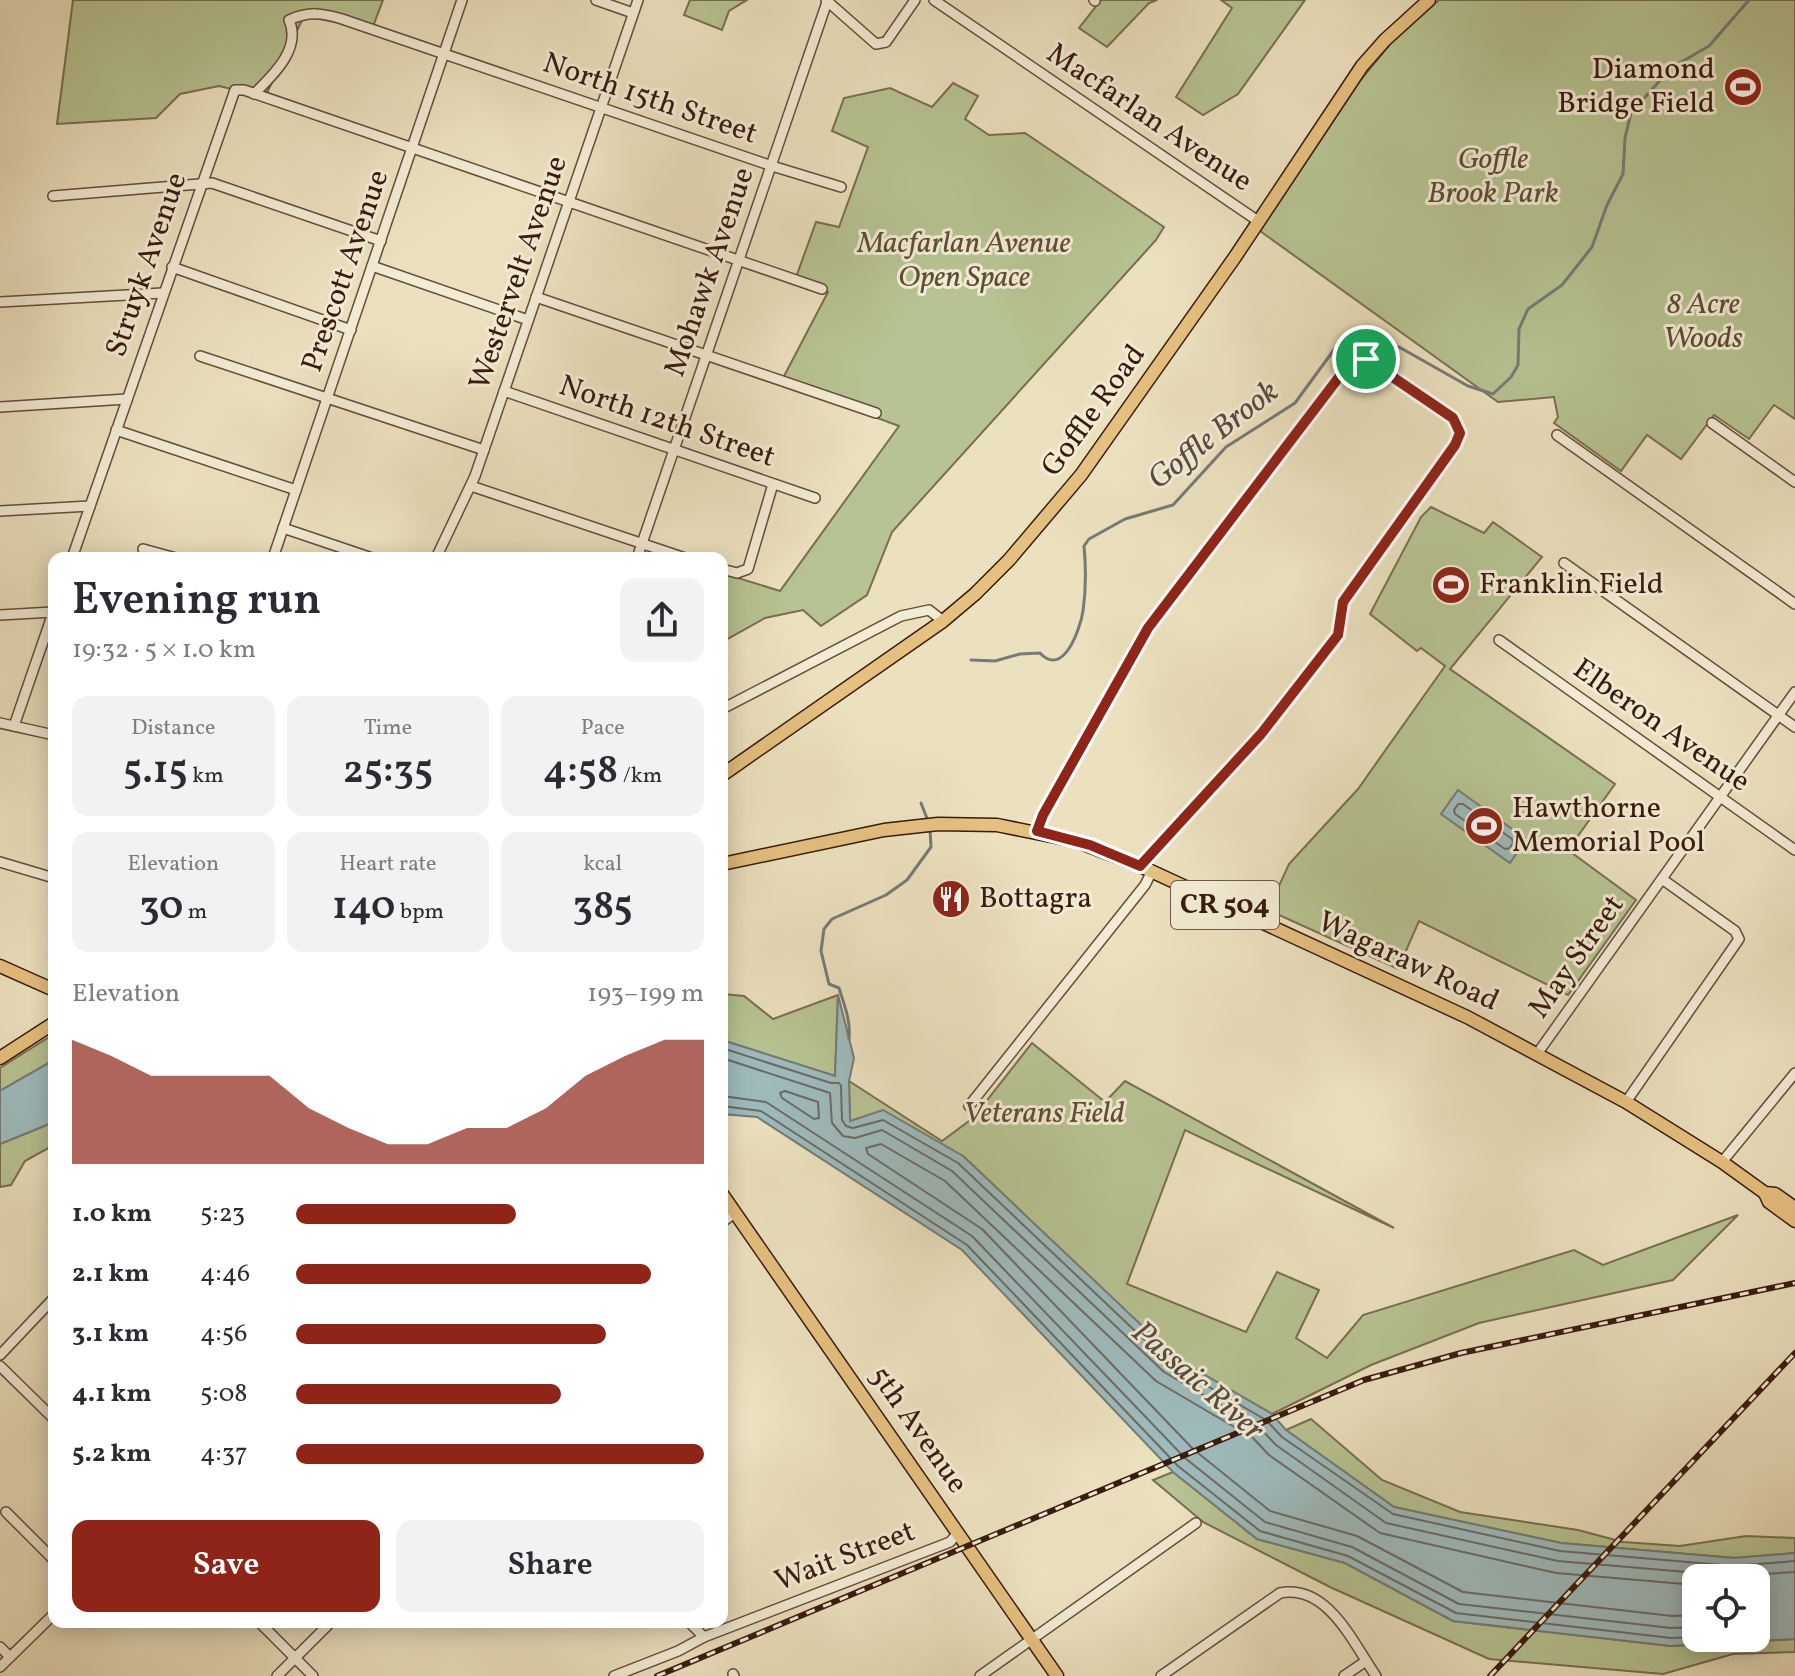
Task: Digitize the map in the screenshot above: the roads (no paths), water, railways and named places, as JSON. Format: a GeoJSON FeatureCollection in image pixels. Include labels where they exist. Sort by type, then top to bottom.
{"type":"FeatureCollection","features":[{"type":"Feature","properties":{"kind":"main road","name":"Goffle Road"},"geometry":{"type":"LineString","coordinates":[[728,771],[943,621],[983,587],[1065,497],[1362,66],[1429,0]]}},
{"type":"Feature","properties":{"kind":"main road","name":"Wagaraw Road"},"geometry":{"type":"LineString","coordinates":[[728,863],[884,830],[938,824],[978,823],[1037,831],[1090,845],[1437,1002],[1626,1102],[1765,1193],[1775,1194],[1795,1208]]}},
{"type":"Feature","properties":{"kind":"main road"},"geometry":{"type":"LineString","coordinates":[[0,966],[48,987]]}},
{"type":"Feature","properties":{"kind":"main road"},"geometry":{"type":"LineString","coordinates":[[0,1058],[48,1027]]}},
{"type":"Feature","properties":{"kind":"main road","name":"Wagaraw Road"},"geometry":{"type":"LineString","coordinates":[[1765,1193],[1769,1202],[1795,1221]]}},
{"type":"Feature","properties":{"kind":"main road","name":"5th Avenue"},"geometry":{"type":"LineString","coordinates":[[728,1203],[1057,1676]]}},
{"type":"Feature","properties":{"kind":"street","name":"Prescott Avenue"},"geometry":{"type":"LineString","coordinates":[[275,552],[462,0]]}},
{"type":"Feature","properties":{"kind":"street"},"geometry":{"type":"LineString","coordinates":[[596,0],[633,13]]}},
{"type":"Feature","properties":{"kind":"street","name":"Westervelt Avenue"},"geometry":{"type":"LineString","coordinates":[[439,552],[471,486],[484,450],[638,0]]}},
{"type":"Feature","properties":{"kind":"street"},"geometry":{"type":"LineString","coordinates":[[826,1],[876,44],[886,42],[915,0]]}},
{"type":"Feature","properties":{"kind":"street","name":"Macfarlan Avenue"},"geometry":{"type":"LineString","coordinates":[[934,0],[1258,221]]}},
{"type":"Feature","properties":{"kind":"street","name":"Mohawk Avenue"},"geometry":{"type":"LineString","coordinates":[[639,552],[826,1]]}},
{"type":"Feature","properties":{"kind":"street","name":"North 15th Street"},"geometry":{"type":"LineString","coordinates":[[289,20],[306,13],[325,14],[841,187]]}},
{"type":"Feature","properties":{"kind":"street","name":"Struyk Avenue"},"geometry":{"type":"LineString","coordinates":[[74,552],[232,93],[238,89],[254,94],[277,70],[288,54],[292,36],[289,20]]}},
{"type":"Feature","properties":{"kind":"street"},"geometry":{"type":"LineString","coordinates":[[254,94],[822,289]]}},
{"type":"Feature","properties":{"kind":"street"},"geometry":{"type":"LineString","coordinates":[[53,196],[212,183],[381,241]]}},
{"type":"Feature","properties":{"kind":"street"},"geometry":{"type":"LineString","coordinates":[[372,266],[528,320]]}},
{"type":"Feature","properties":{"kind":"street"},"geometry":{"type":"LineString","coordinates":[[172,267],[351,330]]}},
{"type":"Feature","properties":{"kind":"street"},"geometry":{"type":"LineString","coordinates":[[0,302],[163,293]]}},
{"type":"Feature","properties":{"kind":"street"},"geometry":{"type":"LineString","coordinates":[[536,297],[876,413]]}},
{"type":"Feature","properties":{"kind":"street"},"geometry":{"type":"LineString","coordinates":[[200,356],[484,450]]}},
{"type":"Feature","properties":{"kind":"street"},"geometry":{"type":"LineString","coordinates":[[1037,831],[1043,815],[1148,628],[1349,364],[1358,359],[1370,360],[1453,418],[1459,428],[1458,440],[1343,602],[1338,635],[1254,742],[1140,866]]}},
{"type":"Feature","properties":{"kind":"street","name":"North 12th Street"},"geometry":{"type":"LineString","coordinates":[[504,391],[815,498]]}},
{"type":"Feature","properties":{"kind":"street"},"geometry":{"type":"LineString","coordinates":[[0,407],[127,399]]}},
{"type":"Feature","properties":{"kind":"street"},"geometry":{"type":"LineString","coordinates":[[1712,423],[1795,482]]}},
{"type":"Feature","properties":{"kind":"street"},"geometry":{"type":"LineString","coordinates":[[116,430],[296,490]]}},
{"type":"Feature","properties":{"kind":"street"},"geometry":{"type":"LineString","coordinates":[[1557,435],[1795,604]]}},
{"type":"Feature","properties":{"kind":"street"},"geometry":{"type":"LineString","coordinates":[[728,571],[737,573],[748,569],[773,484]]}},
{"type":"Feature","properties":{"kind":"street"},"geometry":{"type":"LineString","coordinates":[[471,486],[665,552]]}},
{"type":"Feature","properties":{"kind":"street"},"geometry":{"type":"LineString","coordinates":[[0,511],[90,506]]}},
{"type":"Feature","properties":{"kind":"street"},"geometry":{"type":"LineString","coordinates":[[283,528],[354,552]]}},
{"type":"Feature","properties":{"kind":"street"},"geometry":{"type":"LineString","coordinates":[[143,549],[154,552]]}},
{"type":"Feature","properties":{"kind":"street"},"geometry":{"type":"LineString","coordinates":[[1564,563],[1795,727]]}},
{"type":"Feature","properties":{"kind":"street"},"geometry":{"type":"LineString","coordinates":[[728,706],[901,616],[926,610],[943,621]]}},
{"type":"Feature","properties":{"kind":"street"},"geometry":{"type":"LineString","coordinates":[[0,615],[48,611]]}},
{"type":"Feature","properties":{"kind":"street"},"geometry":{"type":"LineString","coordinates":[[14,726],[48,628]]}},
{"type":"Feature","properties":{"kind":"street","name":"Elberon Avenue"},"geometry":{"type":"LineString","coordinates":[[1499,640],[1795,850]]}},
{"type":"Feature","properties":{"kind":"street","name":"May Street"},"geometry":{"type":"LineString","coordinates":[[1537,1054],[1795,692]]}},
{"type":"Feature","properties":{"kind":"street"},"geometry":{"type":"LineString","coordinates":[[0,723],[48,734]]}},
{"type":"Feature","properties":{"kind":"street"},"geometry":{"type":"LineString","coordinates":[[0,862],[48,876]]}},
{"type":"Feature","properties":{"kind":"street"},"geometry":{"type":"LineString","coordinates":[[969,1106],[1145,885],[1152,871]]}},
{"type":"Feature","properties":{"kind":"street"},"geometry":{"type":"LineString","coordinates":[[1626,1102],[1739,939],[1735,931],[1662,879]]}},
{"type":"Feature","properties":{"kind":"street"},"geometry":{"type":"LineString","coordinates":[[1722,1162],[1795,1073]]}},
{"type":"Feature","properties":{"kind":"street"},"geometry":{"type":"LineString","coordinates":[[728,1218],[735,1213]]}},
{"type":"Feature","properties":{"kind":"street"},"geometry":{"type":"LineString","coordinates":[[0,1355],[48,1304]]}},
{"type":"Feature","properties":{"kind":"street"},"geometry":{"type":"LineString","coordinates":[[0,1366],[48,1413]]}},
{"type":"Feature","properties":{"kind":"street"},"geometry":{"type":"LineString","coordinates":[[6,1512],[48,1554]]}},
{"type":"Feature","properties":{"kind":"street"},"geometry":{"type":"LineString","coordinates":[[980,1676],[1196,1523]]}},
{"type":"Feature","properties":{"kind":"street","name":"Wait Street"},"geometry":{"type":"LineString","coordinates":[[728,1628],[950,1542],[958,1533]]}},
{"type":"Feature","properties":{"kind":"street"},"geometry":{"type":"LineString","coordinates":[[1161,1676],[1280,1593],[1300,1592],[1320,1600],[1376,1676]]}},
{"type":"Feature","properties":{"kind":"street"},"geometry":{"type":"LineString","coordinates":[[0,1667],[48,1620]]}},
{"type":"Feature","properties":{"kind":"street"},"geometry":{"type":"LineString","coordinates":[[265,1628],[313,1676]]}},
{"type":"Feature","properties":{"kind":"street"},"geometry":{"type":"LineString","coordinates":[[277,1676],[325,1628]]}},
{"type":"Feature","properties":{"kind":"street"},"geometry":{"type":"LineString","coordinates":[[695,1628],[704,1637]]}},
{"type":"Feature","properties":{"kind":"street","name":"Wait Street"},"geometry":{"type":"LineString","coordinates":[[614,1676],[727,1628]]}},
{"type":"Feature","properties":{"kind":"street"},"geometry":{"type":"LineString","coordinates":[[0,1647],[10,1657]]}},
{"type":"Feature","properties":{"kind":"street"},"geometry":{"type":"LineString","coordinates":[[1344,1676],[1366,1661]]}},
{"type":"Feature","properties":{"kind":"water","name":"Hawthorne Memorial Pool"},"geometry":{"type":"Polygon","coordinates":[[[1458,790],[1526,839],[1510,863],[1441,814],[1458,790]]]}},
{"type":"Feature","properties":{"kind":"water","name":"Passaic River"},"geometry":{"type":"Polygon","coordinates":[[[838,995],[854,1058],[849,1081],[850,1121],[883,1110],[963,1156],[1176,1358],[1272,1414],[1286,1430],[1394,1507],[1561,1543],[1734,1558],[1795,1553],[1795,1639],[1770,1640],[1770,1564],[1682,1564],[1682,1645],[1671,1646],[1453,1621],[1345,1563],[1257,1539],[1173,1472],[962,1250],[757,1117],[728,1115],[728,1042],[835,1076],[838,995]]]}},
{"type":"Feature","properties":{"kind":"water"},"geometry":{"type":"Polygon","coordinates":[[[48,1063],[48,1124],[0,1144],[0,1091],[48,1063]]]}},
{"type":"Feature","properties":{"kind":"waterway","name":"Goffle Brook"},"geometry":{"type":"LineString","coordinates":[[971,660],[995,661],[1020,654],[1040,653],[1048,659],[1056,660],[1063,656],[1074,639],[1081,619],[1085,587],[1084,546],[1089,539],[1125,519],[1173,505],[1226,447],[1295,403],[1336,347],[1350,335],[1399,347],[1468,386],[1493,394],[1511,377],[1518,365],[1519,329],[1528,309],[1562,285],[1592,247],[1607,205],[1623,174],[1625,138],[1631,113],[1671,68],[1709,46],[1749,0]]}},
{"type":"Feature","properties":{"kind":"waterway","name":"Goffle Brook"},"geometry":{"type":"LineString","coordinates":[[921,803],[928,821]]}},
{"type":"Feature","properties":{"kind":"waterway","name":"Goffle Brook"},"geometry":{"type":"LineString","coordinates":[[849,1039],[843,1000],[839,988],[829,984],[821,951],[824,929],[832,919],[886,895],[907,880],[931,847],[930,829]]}},
{"type":"Feature","properties":{"kind":"railway"},"geometry":{"type":"LineString","coordinates":[[657,1676],[1364,1380],[1461,1353],[1795,1283]]}},
{"type":"Feature","properties":{"kind":"railway"},"geometry":{"type":"LineString","coordinates":[[1490,1676],[1795,1353]]}},
{"type":"Feature","properties":{"kind":"place","name":"Diamond Bridge Field"},"geometry":{"type":"Point","coordinates":[1743,87]}},
{"type":"Feature","properties":{"kind":"place","name":"Franklin Field"},"geometry":{"type":"Point","coordinates":[1451,585]}},
{"type":"Feature","properties":{"kind":"place","name":"Hawthorne Memorial Pool"},"geometry":{"type":"Point","coordinates":[1484,826]}},
{"type":"Feature","properties":{"kind":"place","name":"Bottagra"},"geometry":{"type":"Point","coordinates":[951,899]}},
{"type":"Feature","properties":{"kind":"park label","name":"Goffle Brook Park"},"geometry":{"type":"Point","coordinates":[1493,177]}},
{"type":"Feature","properties":{"kind":"park label","name":"Macfarlan Avenue Open Space"},"geometry":{"type":"Point","coordinates":[964,261]}},
{"type":"Feature","properties":{"kind":"park label","name":"8 Acre Woods"},"geometry":{"type":"Point","coordinates":[1703,322]}},
{"type":"Feature","properties":{"kind":"park label","name":"Veterans Field"},"geometry":{"type":"Point","coordinates":[1044,1114]}}]}
